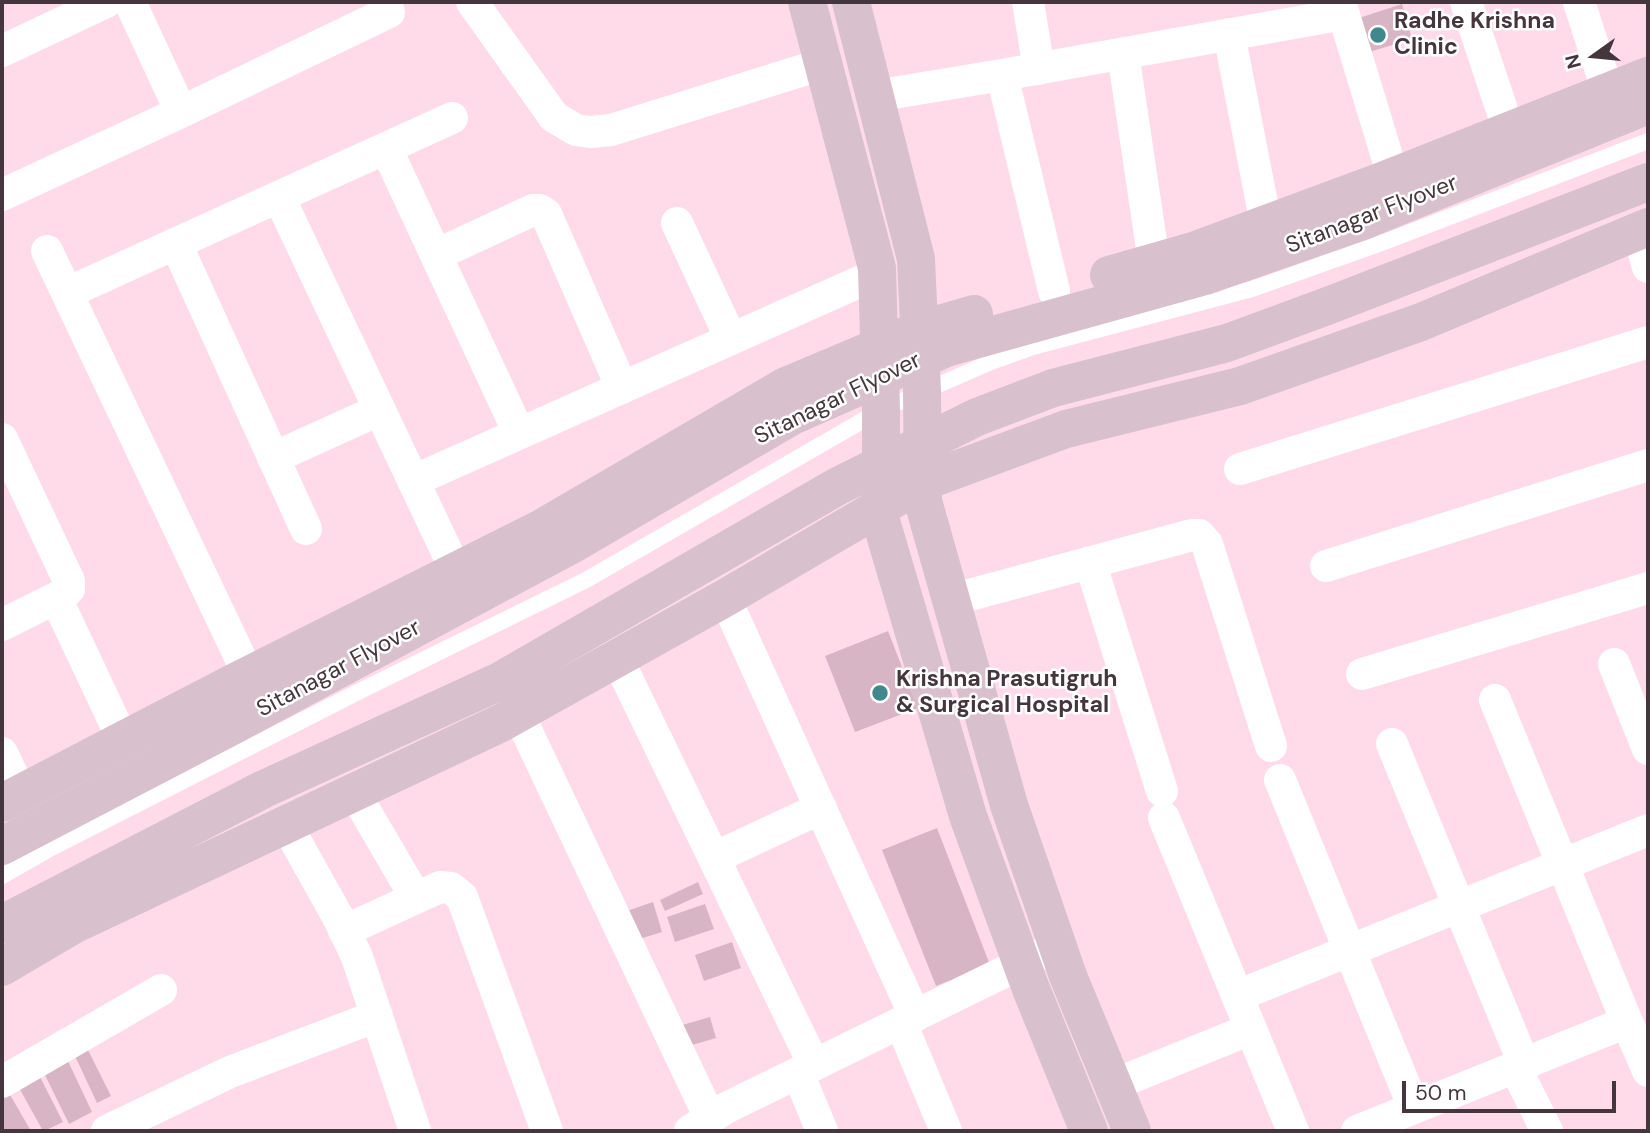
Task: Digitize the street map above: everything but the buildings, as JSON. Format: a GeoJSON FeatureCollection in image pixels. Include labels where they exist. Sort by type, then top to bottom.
{"type":"FeatureCollection","features":[{"type":"Feature","properties":{"kind":"street"},"geometry":{"type":"LineString","coordinates":[[2,51],[106,2]]}},
{"type":"Feature","properties":{"kind":"street"},"geometry":{"type":"LineString","coordinates":[[130,2],[181,112]]}},
{"type":"Feature","properties":{"kind":"street"},"geometry":{"type":"LineString","coordinates":[[472,2],[554,117],[576,130],[611,130],[823,64]]}},
{"type":"Feature","properties":{"kind":"street"},"geometry":{"type":"LineString","coordinates":[[807,2],[877,268],[881,521],[968,816],[1031,989],[1089,1131]]}},
{"type":"Feature","properties":{"kind":"street"},"geometry":{"type":"LineString","coordinates":[[851,2],[916,259],[922,391],[923,501],[1009,805],[1068,976],[1132,1131]]}},
{"type":"Feature","properties":{"kind":"street"},"geometry":{"type":"LineString","coordinates":[[1028,2],[1039,69]]}},
{"type":"Feature","properties":{"kind":"street"},"geometry":{"type":"LineString","coordinates":[[1466,2],[1509,131]]}},
{"type":"Feature","properties":{"kind":"street"},"geometry":{"type":"LineString","coordinates":[[1579,2],[1608,92]]}},
{"type":"Feature","properties":{"kind":"street"},"geometry":{"type":"LineString","coordinates":[[875,96],[1229,34],[1266,14],[1342,8],[1393,176]]}},
{"type":"Feature","properties":{"kind":"street"},"geometry":{"type":"LineString","coordinates":[[2,195],[389,12]]}},
{"type":"Feature","properties":{"kind":"street"},"geometry":{"type":"LineString","coordinates":[[1229,34],[1266,224]]}},
{"type":"Feature","properties":{"kind":"street"},"geometry":{"type":"LineString","coordinates":[[1123,53],[1154,262]]}},
{"type":"Feature","properties":{"kind":"street"},"geometry":{"type":"LineString","coordinates":[[1002,75],[1054,291]]}},
{"type":"Feature","properties":{"kind":"street"},"geometry":{"type":"LineString","coordinates":[[2,753],[11,798],[542,528],[786,386],[919,330],[1193,251],[1648,76]]}},
{"type":"Feature","properties":{"kind":"street","name":"Sitanagar Flyover"},"geometry":{"type":"LineString","coordinates":[[2,846],[571,545],[792,416],[946,348],[1205,276],[1363,221],[1648,105]]}},
{"type":"Feature","properties":{"kind":"street"},"geometry":{"type":"LineString","coordinates":[[67,293],[452,118]]}},
{"type":"Feature","properties":{"kind":"street"},"geometry":{"type":"LineString","coordinates":[[386,148],[519,433]]}},
{"type":"Feature","properties":{"kind":"street"},"geometry":{"type":"LineString","coordinates":[[2,924],[264,789],[500,681],[838,486],[977,416],[1053,388],[1227,343],[1648,182]]}},
{"type":"Feature","properties":{"kind":"street"},"geometry":{"type":"LineString","coordinates":[[279,197],[456,571]]}},
{"type":"Feature","properties":{"kind":"street"},"geometry":{"type":"LineString","coordinates":[[436,255],[533,210],[546,214],[622,388]]}},
{"type":"Feature","properties":{"kind":"street"},"geometry":{"type":"LineString","coordinates":[[677,223],[731,339]]}},
{"type":"Feature","properties":{"kind":"street"},"geometry":{"type":"LineString","coordinates":[[2,967],[75,924],[501,723],[725,598],[923,482],[1066,429],[1240,386],[1645,242]]}},
{"type":"Feature","properties":{"kind":"street"},"geometry":{"type":"LineString","coordinates":[[176,244],[306,529]]}},
{"type":"Feature","properties":{"kind":"street"},"geometry":{"type":"LineString","coordinates":[[47,251],[248,676]]}},
{"type":"Feature","properties":{"kind":"street"},"geometry":{"type":"LineString","coordinates":[[413,481],[877,274]]}},
{"type":"Feature","properties":{"kind":"street"},"geometry":{"type":"LineString","coordinates":[[1240,469],[1648,342]]}},
{"type":"Feature","properties":{"kind":"street"},"geometry":{"type":"LineString","coordinates":[[274,457],[379,410]]}},
{"type":"Feature","properties":{"kind":"street"},"geometry":{"type":"LineString","coordinates":[[2,439],[12,486],[69,581],[69,589],[64,594],[2,625]]}},
{"type":"Feature","properties":{"kind":"street"},"geometry":{"type":"LineString","coordinates":[[1326,566],[1648,465]]}},
{"type":"Feature","properties":{"kind":"street"},"geometry":{"type":"LineString","coordinates":[[951,600],[1199,535],[1207,544],[1271,746]]}},
{"type":"Feature","properties":{"kind":"street"},"geometry":{"type":"LineString","coordinates":[[1090,562],[1163,804],[1237,996],[1293,1131]]}},
{"type":"Feature","properties":{"kind":"street"},"geometry":{"type":"LineString","coordinates":[[1362,674],[1648,588]]}},
{"type":"Feature","properties":{"kind":"street"},"geometry":{"type":"LineString","coordinates":[[56,598],[123,740]]}},
{"type":"Feature","properties":{"kind":"street"},"geometry":{"type":"LineString","coordinates":[[725,598],[821,808],[908,1019],[946,1131]]}},
{"type":"Feature","properties":{"kind":"street"},"geometry":{"type":"LineString","coordinates":[[617,658],[713,858],[806,1069],[822,1131]]}},
{"type":"Feature","properties":{"kind":"street"},"geometry":{"type":"LineString","coordinates":[[1614,664],[1648,749]]}},
{"type":"Feature","properties":{"kind":"street"},"geometry":{"type":"LineString","coordinates":[[1495,700],[1648,1071]]}},
{"type":"Feature","properties":{"kind":"street"},"geometry":{"type":"LineString","coordinates":[[518,713],[700,1126],[806,1069],[1057,946]]}},
{"type":"Feature","properties":{"kind":"street"},"geometry":{"type":"LineString","coordinates":[[1392,744],[1547,1131]]}},
{"type":"Feature","properties":{"kind":"street"},"geometry":{"type":"LineString","coordinates":[[1280,780],[1413,1117]]}},
{"type":"Feature","properties":{"kind":"street"},"geometry":{"type":"LineString","coordinates":[[354,792],[416,898]]}},
{"type":"Feature","properties":{"kind":"street"},"geometry":{"type":"LineString","coordinates":[[713,858],[821,808]]}},
{"type":"Feature","properties":{"kind":"street"},"geometry":{"type":"LineString","coordinates":[[286,824],[357,957],[377,1016],[407,1129]]}},
{"type":"Feature","properties":{"kind":"street"},"geometry":{"type":"LineString","coordinates":[[1237,996],[1648,830]]}},
{"type":"Feature","properties":{"kind":"street"},"geometry":{"type":"LineString","coordinates":[[344,931],[440,887],[451,888],[462,897],[547,1131]]}},
{"type":"Feature","properties":{"kind":"street"},"geometry":{"type":"LineString","coordinates":[[2,1082],[161,990]]}},
{"type":"Feature","properties":{"kind":"street"},"geometry":{"type":"LineString","coordinates":[[107,1131],[230,1072],[377,1016]]}},
{"type":"Feature","properties":{"kind":"street"},"geometry":{"type":"LineString","coordinates":[[1357,1131],[1413,1117],[1519,1065],[1627,1022]]}},
{"type":"Feature","properties":{"kind":"street"},"geometry":{"type":"LineString","coordinates":[[1113,1085],[1251,1029]]}},
{"type":"Feature","properties":{"kind":"lane"},"geometry":{"type":"LineString","coordinates":[[2,876],[53,847],[366,688],[586,580],[881,410],[922,391],[1033,347],[1252,289],[1379,244],[1648,141]]}},
{"type":"Feature","properties":{"kind":"place","name":"Radhe Krishna Clinic"},"geometry":{"type":"Point","coordinates":[1378,35]}},
{"type":"Feature","properties":{"kind":"place","name":"Krishna Prasutigruh & Surgical Hospital"},"geometry":{"type":"Point","coordinates":[880,693]}}]}
